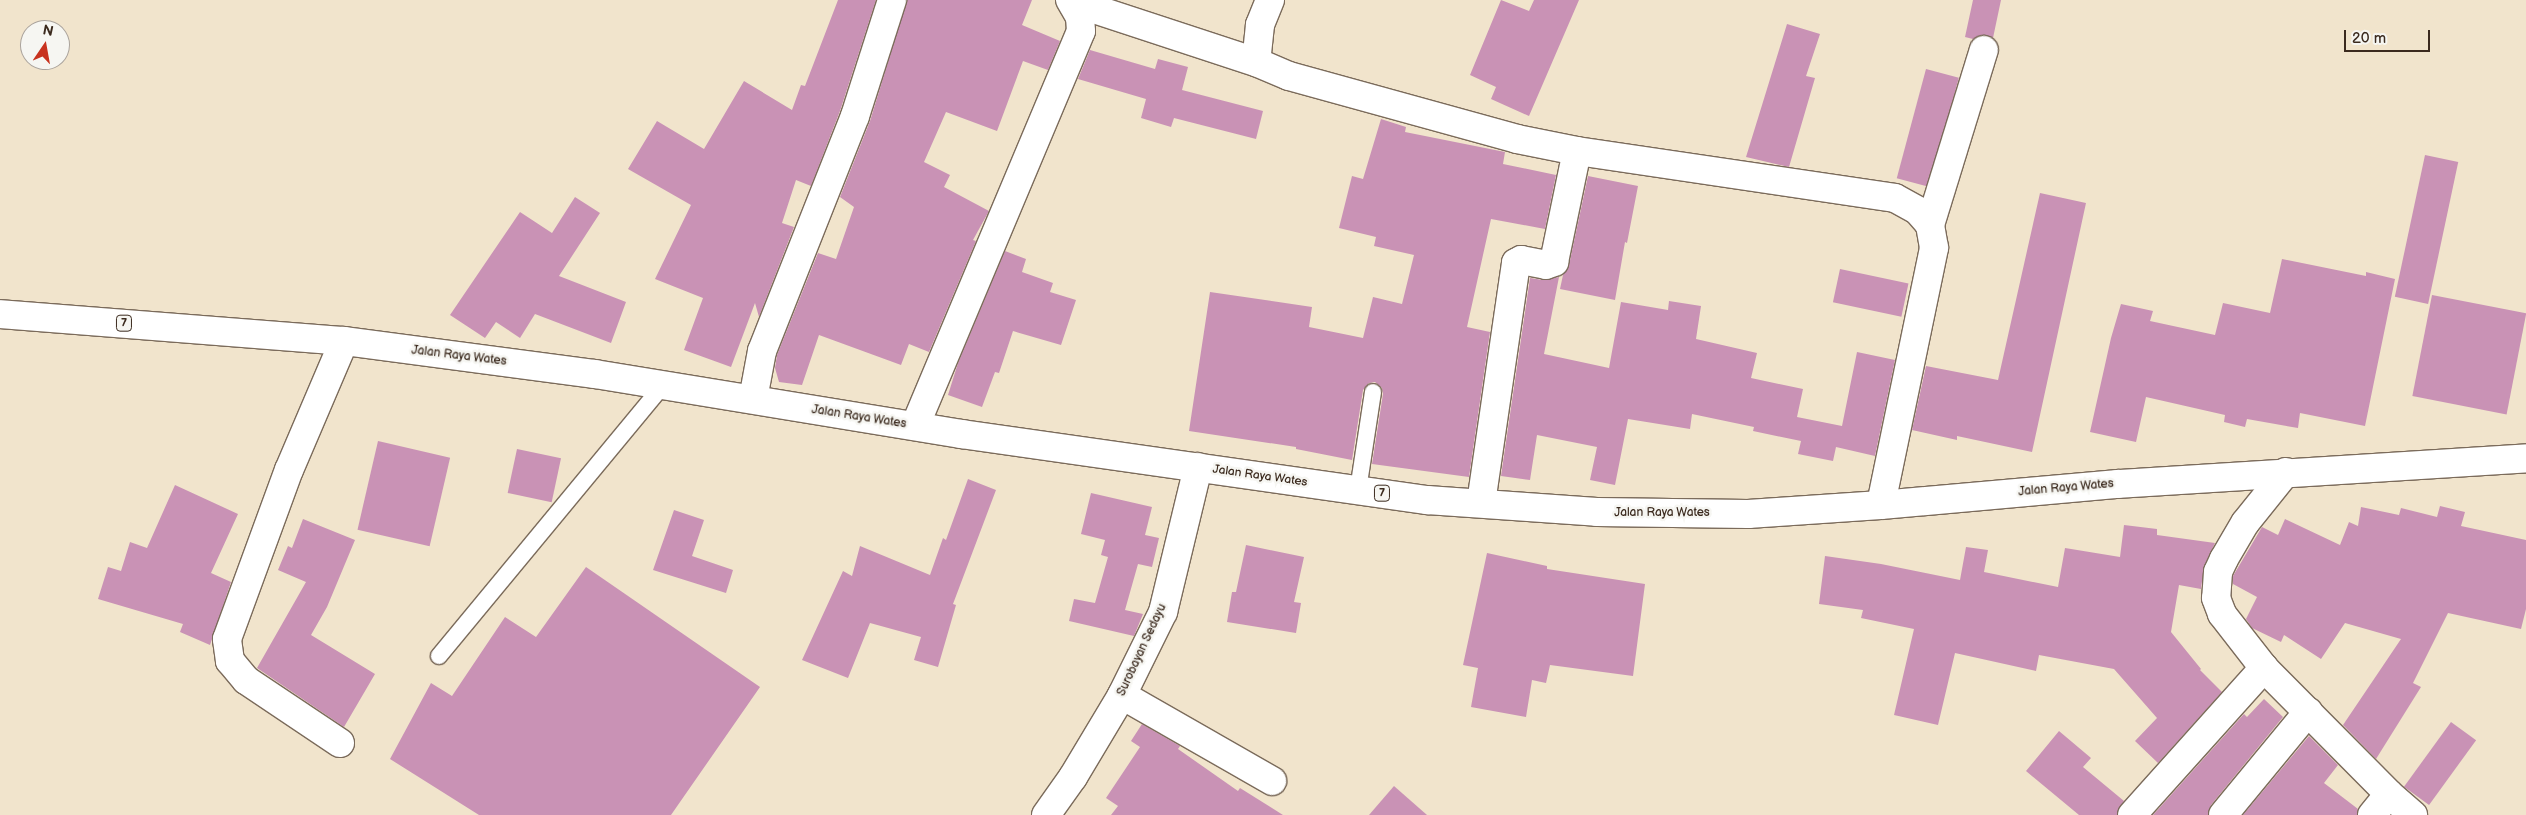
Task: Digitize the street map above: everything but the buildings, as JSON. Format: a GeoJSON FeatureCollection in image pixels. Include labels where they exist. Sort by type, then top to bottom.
{"type":"FeatureCollection","features":[{"type":"Feature","properties":{"kind":"main road"},"geometry":{"type":"LineString","coordinates":[[753,399],[762,351],[855,116],[892,0]]}},
{"type":"Feature","properties":{"kind":"main road"},"geometry":{"type":"LineString","coordinates":[[1256,62],[1260,25],[1270,0]]}},
{"type":"Feature","properties":{"kind":"main road"},"geometry":{"type":"LineString","coordinates":[[1071,1],[1256,62],[1289,76],[1517,139],[1577,151],[1895,198],[1918,211],[1930,225]]}},
{"type":"Feature","properties":{"kind":"main road"},"geometry":{"type":"LineString","coordinates":[[915,426],[1081,31],[1080,17],[1071,1]]}},
{"type":"Feature","properties":{"kind":"main road"},"geometry":{"type":"LineString","coordinates":[[1881,505],[1934,248],[1930,225],[1984,50]]}},
{"type":"Feature","properties":{"kind":"main road"},"geometry":{"type":"LineString","coordinates":[[1481,503],[1516,263],[1521,260],[1546,265],[1554,262],[1577,151]]}},
{"type":"Feature","properties":{"kind":"main road","name":"Jalan Raya Wates"},"geometry":{"type":"LineString","coordinates":[[0,314],[344,341],[595,374],[915,426],[1427,500],[1597,512],[1748,514],[1881,505],[2118,484],[2526,458]]}},
{"type":"Feature","properties":{"kind":"main road"},"geometry":{"type":"LineString","coordinates":[[340,743],[246,680],[230,660],[227,639],[289,470],[344,341]]}},
{"type":"Feature","properties":{"kind":"main road","name":"Surobayan Sedayu"},"geometry":{"type":"LineString","coordinates":[[1046,815],[1073,777],[1122,695],[1163,612],[1198,467]]}},
{"type":"Feature","properties":{"kind":"main road"},"geometry":{"type":"LineString","coordinates":[[2286,472],[2246,523],[2220,566],[2216,585],[2216,598],[2222,614],[2264,668],[2389,794],[2413,815]]}},
{"type":"Feature","properties":{"kind":"main road"},"geometry":{"type":"LineString","coordinates":[[2132,815],[2264,668]]}},
{"type":"Feature","properties":{"kind":"main road"},"geometry":{"type":"LineString","coordinates":[[1122,695],[1272,781]]}},
{"type":"Feature","properties":{"kind":"main road"},"geometry":{"type":"LineString","coordinates":[[2223,815],[2308,712]]}},
{"type":"Feature","properties":{"kind":"main road"},"geometry":{"type":"LineString","coordinates":[[2372,815],[2389,794]]}},
{"type":"Feature","properties":{"kind":"lane"},"geometry":{"type":"LineString","coordinates":[[439,656],[663,385]]}},
{"type":"Feature","properties":{"kind":"lane"},"geometry":{"type":"LineString","coordinates":[[1358,490],[1373,392]]}}]}
